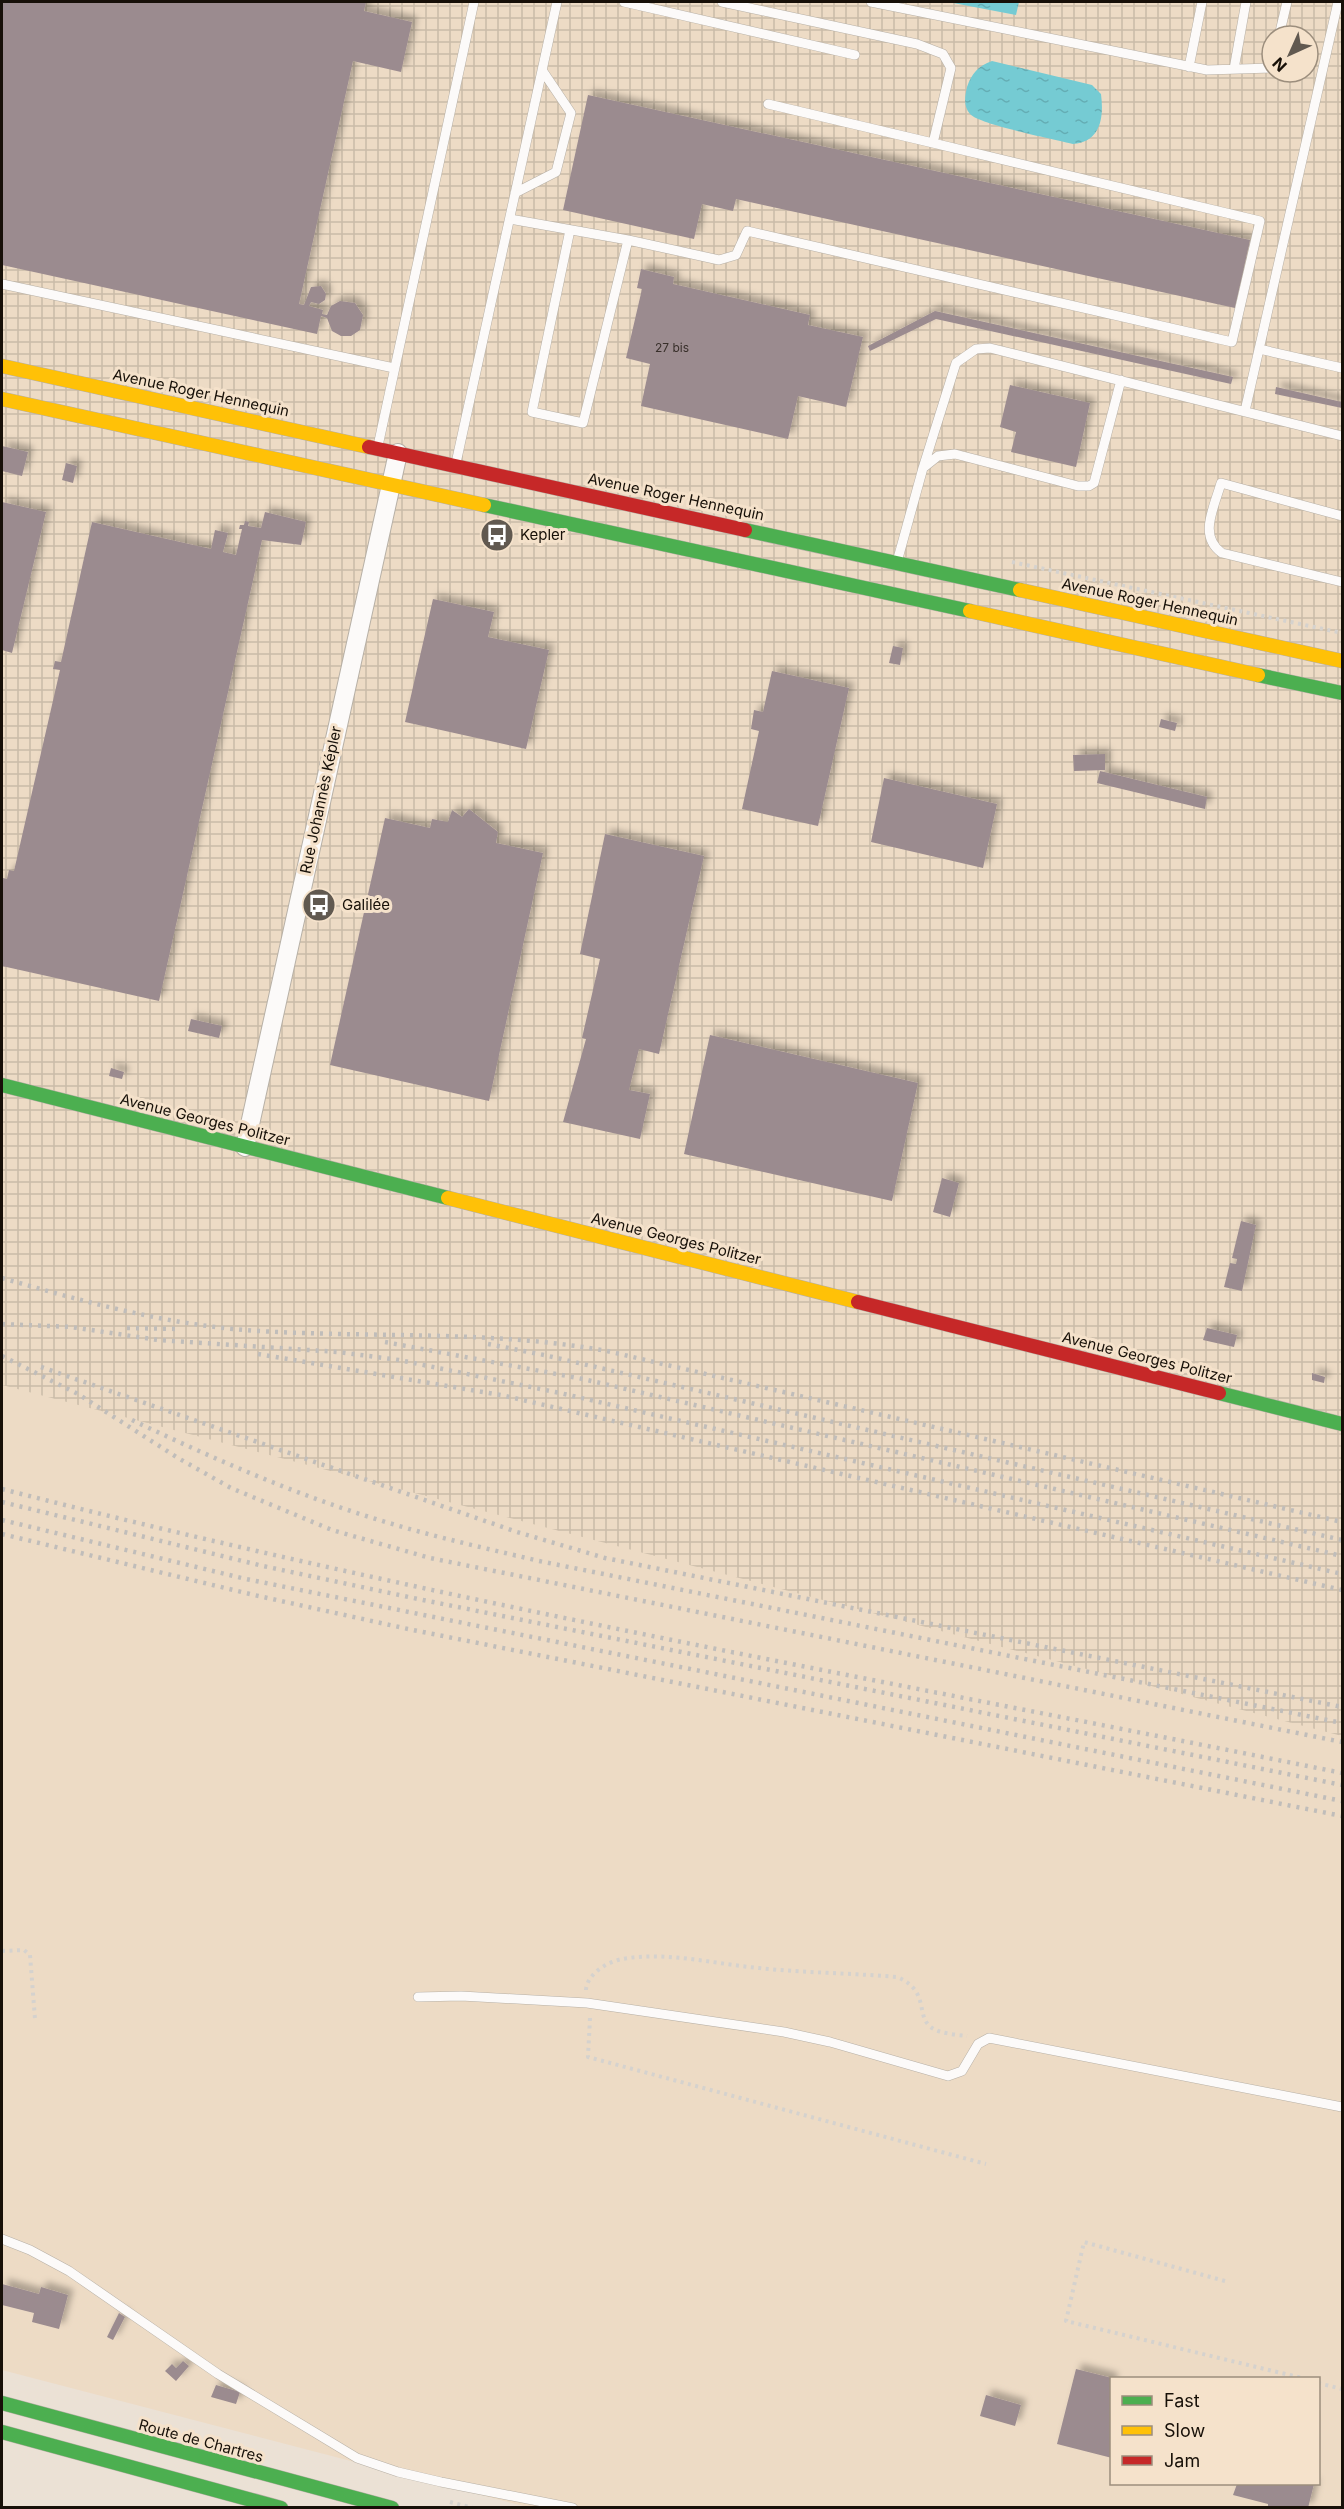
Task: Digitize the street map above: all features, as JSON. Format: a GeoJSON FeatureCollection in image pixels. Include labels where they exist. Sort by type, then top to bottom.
{"type":"FeatureCollection","features":[{"type":"Feature","properties":{"kind":"street","name":"Avenue Roger Hennequin"},"geometry":{"type":"LineString","coordinates":[[2,366],[1342,661]]}},
{"type":"Feature","properties":{"kind":"street"},"geometry":{"type":"LineString","coordinates":[[2,399],[1342,693]]}},
{"type":"Feature","properties":{"kind":"street","name":"Rue Johannès Képler"},"geometry":{"type":"LineString","coordinates":[[245,1147],[398,453]]}},
{"type":"Feature","properties":{"kind":"street","name":"Avenue Georges Politzer"},"geometry":{"type":"LineString","coordinates":[[2,1085],[1342,1424]]}},
{"type":"Feature","properties":{"kind":"street","name":"Route de Chartres"},"geometry":{"type":"LineString","coordinates":[[2,2403],[392,2508]]}},
{"type":"Feature","properties":{"kind":"street"},"geometry":{"type":"LineString","coordinates":[[2,2432],[281,2508]]}},
{"type":"Feature","properties":{"kind":"lane"},"geometry":{"type":"LineString","coordinates":[[377,448],[474,2]]}},
{"type":"Feature","properties":{"kind":"lane"},"geometry":{"type":"LineString","coordinates":[[456,465],[557,2]]}},
{"type":"Feature","properties":{"kind":"lane"},"geometry":{"type":"LineString","coordinates":[[624,2],[855,55]]}},
{"type":"Feature","properties":{"kind":"lane"},"geometry":{"type":"LineString","coordinates":[[723,2],[917,44],[943,54],[951,68],[933,143]]}},
{"type":"Feature","properties":{"kind":"lane"},"geometry":{"type":"LineString","coordinates":[[871,2],[1189,67],[1207,70],[1260,68]]}},
{"type":"Feature","properties":{"kind":"lane"},"geometry":{"type":"LineString","coordinates":[[1189,67],[1202,2]]}},
{"type":"Feature","properties":{"kind":"lane"},"geometry":{"type":"LineString","coordinates":[[1234,69],[1246,2]]}},
{"type":"Feature","properties":{"kind":"lane"},"geometry":{"type":"LineString","coordinates":[[1282,24],[1287,2]]}},
{"type":"Feature","properties":{"kind":"lane"},"geometry":{"type":"LineString","coordinates":[[1245,411],[1340,4]]}},
{"type":"Feature","properties":{"kind":"lane"},"geometry":{"type":"LineString","coordinates":[[515,193],[556,172],[572,113],[542,70]]}},
{"type":"Feature","properties":{"kind":"lane"},"geometry":{"type":"LineString","coordinates":[[510,219],[628,240],[719,260],[736,255],[747,231],[1232,342],[1260,221],[768,104]]}},
{"type":"Feature","properties":{"kind":"lane"},"geometry":{"type":"LineString","coordinates":[[570,230],[531,412],[583,423],[628,240]]}},
{"type":"Feature","properties":{"kind":"lane"},"geometry":{"type":"LineString","coordinates":[[2,284],[394,368]]}},
{"type":"Feature","properties":{"kind":"lane"},"geometry":{"type":"LineString","coordinates":[[897,563],[923,468],[956,363],[976,349],[990,348],[1342,436]]}},
{"type":"Feature","properties":{"kind":"lane"},"geometry":{"type":"LineString","coordinates":[[1259,349],[1342,368]]}},
{"type":"Feature","properties":{"kind":"lane"},"geometry":{"type":"LineString","coordinates":[[923,468],[938,456],[955,454],[1078,486],[1089,486],[1094,483],[1121,380]]}},
{"type":"Feature","properties":{"kind":"lane"},"geometry":{"type":"LineString","coordinates":[[1342,516],[1221,483],[1207,534],[1212,546],[1222,554],[1342,582]]}},
{"type":"Feature","properties":{"kind":"lane"},"geometry":{"type":"LineString","coordinates":[[418,1997],[460,1996],[587,2003],[784,2032],[830,2042],[948,2076],[962,2071],[978,2044],[989,2038],[1342,2107]]}},
{"type":"Feature","properties":{"kind":"lane"},"geometry":{"type":"LineString","coordinates":[[2,2239],[30,2250],[69,2271],[218,2374],[357,2458],[398,2472],[441,2482],[573,2508]]}},
{"type":"Feature","properties":{"kind":"path"},"geometry":{"type":"LineString","coordinates":[[2,1951],[24,1950],[30,1955],[35,2019]]}},
{"type":"Feature","properties":{"kind":"path"},"geometry":{"type":"LineString","coordinates":[[1225,2281],[1084,2242],[1066,2321],[1294,2377]]}},
{"type":"Feature","properties":{"kind":"path"},"geometry":{"type":"LineString","coordinates":[[1320,2384],[1342,2389]]}},
{"type":"Feature","properties":{"kind":"shaded area"},"geometry":{"type":"Polygon","coordinates":[[[2,2],[1342,2],[1342,1736],[2,1385],[2,2]]]}},
{"type":"Feature","properties":{"kind":"shaded area"},"geometry":{"type":"Polygon","coordinates":[[[2,1110],[1342,1448],[1342,2507],[527,2507],[2,2370],[2,1110]]]}},
{"type":"Feature","properties":{"kind":"water"},"geometry":{"type":"Polygon","coordinates":[[[948,2],[1019,2],[1016,15],[948,2]]]}},
{"type":"Feature","properties":{"kind":"water"},"geometry":{"type":"Polygon","coordinates":[[[992,61],[1092,85],[1101,94],[1102,111],[1099,127],[1090,139],[1073,144],[988,123],[970,114],[965,101],[969,82],[979,68],[992,61]]]}},
{"type":"Feature","properties":{"kind":"building"},"geometry":{"type":"Polygon","coordinates":[[[2,2],[366,2],[364,11],[412,22],[401,72],[353,61],[299,304],[304,305],[311,287],[321,286],[326,294],[325,300],[319,304],[311,302],[309,306],[323,310],[322,314],[327,315],[331,306],[340,301],[355,303],[363,315],[360,330],[351,336],[341,336],[332,331],[327,318],[321,316],[317,334],[2,265],[2,2]]]}},
{"type":"Feature","properties":{"kind":"building"},"geometry":{"type":"Polygon","coordinates":[[[588,95],[1250,240],[1235,308],[736,199],[733,211],[702,204],[694,239],[563,210],[588,95]]]}},
{"type":"Feature","properties":{"kind":"building"},"geometry":{"type":"Polygon","coordinates":[[[641,269],[674,277],[673,284],[810,315],[808,325],[863,337],[846,407],[798,396],[788,439],[641,406],[650,364],[626,358],[642,289],[637,288],[641,269]]]}},
{"type":"Feature","properties":{"kind":"building"},"geometry":{"type":"Polygon","coordinates":[[[935,311],[1233,377],[1231,384],[936,319],[870,351],[868,346],[935,311]]]}},
{"type":"Feature","properties":{"kind":"building"},"geometry":{"type":"Polygon","coordinates":[[[1010,385],[1090,403],[1076,467],[1011,452],[1016,432],[1000,427],[1010,385]]]}},
{"type":"Feature","properties":{"kind":"building"},"geometry":{"type":"Polygon","coordinates":[[[1276,387],[1342,402],[1342,408],[1275,394],[1276,387]]]}},
{"type":"Feature","properties":{"kind":"building"},"geometry":{"type":"Polygon","coordinates":[[[2,446],[28,452],[22,476],[2,471],[2,446]]]}},
{"type":"Feature","properties":{"kind":"building"},"geometry":{"type":"Polygon","coordinates":[[[66,463],[77,466],[73,483],[62,480],[66,463]]]}},
{"type":"Feature","properties":{"kind":"building"},"geometry":{"type":"Polygon","coordinates":[[[2,502],[46,512],[12,653],[2,650],[2,502]]]}},
{"type":"Feature","properties":{"kind":"building"},"geometry":{"type":"Polygon","coordinates":[[[265,512],[306,522],[301,545],[262,540],[159,1001],[2,966],[3,878],[7,879],[9,870],[14,871],[60,670],[53,669],[55,661],[61,662],[92,522],[211,549],[215,530],[228,533],[223,552],[236,555],[242,529],[239,529],[240,525],[244,525],[245,521],[249,522],[248,526],[261,528],[265,512]]]}},
{"type":"Feature","properties":{"kind":"building"},"geometry":{"type":"Polygon","coordinates":[[[433,599],[494,612],[488,637],[549,650],[526,749],[405,722],[433,599]]]}},
{"type":"Feature","properties":{"kind":"building"},"geometry":{"type":"Polygon","coordinates":[[[893,646],[903,648],[900,665],[889,663],[893,646]]]}},
{"type":"Feature","properties":{"kind":"building"},"geometry":{"type":"Polygon","coordinates":[[[772,671],[849,688],[818,826],[742,809],[759,731],[751,729],[754,710],[763,712],[772,671]]]}},
{"type":"Feature","properties":{"kind":"building"},"geometry":{"type":"Polygon","coordinates":[[[1161,719],[1177,723],[1175,731],[1159,727],[1161,719]]]}},
{"type":"Feature","properties":{"kind":"building"},"geometry":{"type":"Polygon","coordinates":[[[1105,754],[1105,770],[1074,771],[1073,755],[1105,754]]]}},
{"type":"Feature","properties":{"kind":"building"},"geometry":{"type":"Polygon","coordinates":[[[1100,771],[1207,797],[1205,809],[1097,783],[1100,771]]]}},
{"type":"Feature","properties":{"kind":"building"},"geometry":{"type":"Polygon","coordinates":[[[884,778],[997,804],[983,868],[871,842],[884,778]]]}},
{"type":"Feature","properties":{"kind":"building"},"geometry":{"type":"Polygon","coordinates":[[[469,809],[498,832],[496,843],[543,853],[489,1101],[330,1065],[385,818],[430,828],[432,819],[448,822],[452,810],[462,817],[469,809]]]}},
{"type":"Feature","properties":{"kind":"building"},"geometry":{"type":"Polygon","coordinates":[[[605,834],[704,856],[659,1054],[639,1049],[629,1090],[650,1094],[640,1139],[563,1122],[586,1039],[582,1038],[600,959],[580,954],[605,834]]]}},
{"type":"Feature","properties":{"kind":"building"},"geometry":{"type":"Polygon","coordinates":[[[191,1019],[222,1026],[219,1038],[188,1031],[191,1019]]]}},
{"type":"Feature","properties":{"kind":"building"},"geometry":{"type":"Polygon","coordinates":[[[710,1035],[918,1083],[892,1201],[684,1154],[710,1035]]]}},
{"type":"Feature","properties":{"kind":"building"},"geometry":{"type":"Polygon","coordinates":[[[111,1068],[124,1072],[122,1079],[109,1076],[111,1068]]]}},
{"type":"Feature","properties":{"kind":"building"},"geometry":{"type":"Polygon","coordinates":[[[942,1178],[959,1183],[950,1217],[933,1212],[942,1178]]]}},
{"type":"Feature","properties":{"kind":"building"},"geometry":{"type":"Polygon","coordinates":[[[1241,1221],[1256,1225],[1242,1291],[1224,1287],[1230,1263],[1236,1264],[1237,1259],[1232,1258],[1241,1221]]]}},
{"type":"Feature","properties":{"kind":"building"},"geometry":{"type":"Polygon","coordinates":[[[1207,1328],[1237,1335],[1234,1347],[1203,1340],[1207,1328]]]}},
{"type":"Feature","properties":{"kind":"building"},"geometry":{"type":"Polygon","coordinates":[[[1312,1373],[1325,1377],[1324,1383],[1312,1380],[1312,1373]]]}},
{"type":"Feature","properties":{"kind":"building"},"geometry":{"type":"Polygon","coordinates":[[[2,2284],[39,2294],[41,2287],[68,2295],[59,2329],[32,2322],[34,2313],[2,2305],[2,2284]]]}},
{"type":"Feature","properties":{"kind":"building"},"geometry":{"type":"Polygon","coordinates":[[[119,2313],[125,2317],[113,2340],[107,2337],[119,2313]]]}},
{"type":"Feature","properties":{"kind":"building"},"geometry":{"type":"Polygon","coordinates":[[[183,2361],[189,2366],[176,2381],[165,2371],[172,2364],[176,2368],[183,2361]]]}},
{"type":"Feature","properties":{"kind":"building"},"geometry":{"type":"Polygon","coordinates":[[[1076,2369],[1110,2378],[1110,2457],[1057,2444],[1076,2369]]]}},
{"type":"Feature","properties":{"kind":"building"},"geometry":{"type":"Polygon","coordinates":[[[216,2385],[240,2392],[236,2404],[211,2397],[216,2385]]]}},
{"type":"Feature","properties":{"kind":"building"},"geometry":{"type":"Polygon","coordinates":[[[986,2395],[1021,2405],[1015,2426],[980,2416],[986,2395]]]}},
{"type":"Feature","properties":{"kind":"building"},"geometry":{"type":"Polygon","coordinates":[[[1237,2485],[1314,2485],[1308,2508],[1268,2508],[1268,2504],[1233,2495],[1237,2485]]]}},
{"type":"Feature","properties":{"kind":"railway"},"geometry":{"type":"LineString","coordinates":[[2,1278],[129,1312],[226,1328],[303,1333],[477,1337],[564,1344],[607,1351],[1342,1522]]}},
{"type":"Feature","properties":{"kind":"railway"},"geometry":{"type":"LineString","coordinates":[[2,1324],[71,1327],[158,1340],[338,1352],[399,1360],[560,1393],[1342,1574]]}},
{"type":"Feature","properties":{"kind":"railway"},"geometry":{"type":"LineString","coordinates":[[127,1328],[181,1329]]}},
{"type":"Feature","properties":{"kind":"railway"},"geometry":{"type":"LineString","coordinates":[[385,1342],[583,1379],[1342,1556]]}},
{"type":"Feature","properties":{"kind":"railway"},"geometry":{"type":"LineString","coordinates":[[488,1344],[544,1355],[1342,1540]]}},
{"type":"Feature","properties":{"kind":"railway"},"geometry":{"type":"LineString","coordinates":[[258,1354],[501,1395],[1342,1590]]}},
{"type":"Feature","properties":{"kind":"railway"},"geometry":{"type":"LineString","coordinates":[[2,1356],[78,1394],[178,1458],[231,1488],[332,1530],[430,1558],[1342,1742]]}},
{"type":"Feature","properties":{"kind":"railway"},"geometry":{"type":"LineString","coordinates":[[41,1367],[517,1532],[605,1558],[1342,1707]]}},
{"type":"Feature","properties":{"kind":"railway"},"geometry":{"type":"LineString","coordinates":[[132,1420],[291,1490],[356,1513],[445,1538],[539,1561],[1342,1723]]}},
{"type":"Feature","properties":{"kind":"railway"},"geometry":{"type":"LineString","coordinates":[[2,1489],[335,1569],[502,1605],[1342,1773]]}},
{"type":"Feature","properties":{"kind":"railway"},"geometry":{"type":"LineString","coordinates":[[2,1502],[263,1566],[418,1599],[1342,1785]]}},
{"type":"Feature","properties":{"kind":"railway"},"geometry":{"type":"LineString","coordinates":[[2,1520],[246,1579],[1342,1801]]}},
{"type":"Feature","properties":{"kind":"railway"},"geometry":{"type":"LineString","coordinates":[[2,1534],[254,1595],[408,1629],[1342,1816]]}},
{"type":"Feature","properties":{"kind":"traffic: fast"},"geometry":{"type":"LineString","coordinates":[[484,505],[970,611]]}},
{"type":"Feature","properties":{"kind":"traffic: fast"},"geometry":{"type":"LineString","coordinates":[[745,530],[1020,590]]}},
{"type":"Feature","properties":{"kind":"traffic: fast"},"geometry":{"type":"LineString","coordinates":[[1258,675],[1342,693]]}},
{"type":"Feature","properties":{"kind":"traffic: fast"},"geometry":{"type":"LineString","coordinates":[[2,1085],[448,1198]]}},
{"type":"Feature","properties":{"kind":"traffic: fast"},"geometry":{"type":"LineString","coordinates":[[1219,1393],[1342,1424]]}},
{"type":"Feature","properties":{"kind":"traffic: fast"},"geometry":{"type":"LineString","coordinates":[[2,2403],[392,2508]]}},
{"type":"Feature","properties":{"kind":"traffic: fast"},"geometry":{"type":"LineString","coordinates":[[2,2432],[281,2508]]}},
{"type":"Feature","properties":{"kind":"traffic: slow"},"geometry":{"type":"LineString","coordinates":[[2,366],[369,447]]}},
{"type":"Feature","properties":{"kind":"traffic: slow"},"geometry":{"type":"LineString","coordinates":[[2,399],[484,505]]}},
{"type":"Feature","properties":{"kind":"traffic: slow"},"geometry":{"type":"LineString","coordinates":[[1020,590],[1342,661]]}},
{"type":"Feature","properties":{"kind":"traffic: slow"},"geometry":{"type":"LineString","coordinates":[[970,611],[1258,675]]}},
{"type":"Feature","properties":{"kind":"traffic: slow"},"geometry":{"type":"LineString","coordinates":[[448,1198],[858,1302]]}},
{"type":"Feature","properties":{"kind":"traffic: jam"},"geometry":{"type":"LineString","coordinates":[[369,447],[745,530]]}},
{"type":"Feature","properties":{"kind":"traffic: jam"},"geometry":{"type":"LineString","coordinates":[[858,1302],[1219,1393]]}},
{"type":"Feature","properties":{"kind":"place","name":"Kepler"},"geometry":{"type":"Point","coordinates":[497,535]}},
{"type":"Feature","properties":{"kind":"place","name":"Galilée"},"geometry":{"type":"Point","coordinates":[319,905]}}]}
